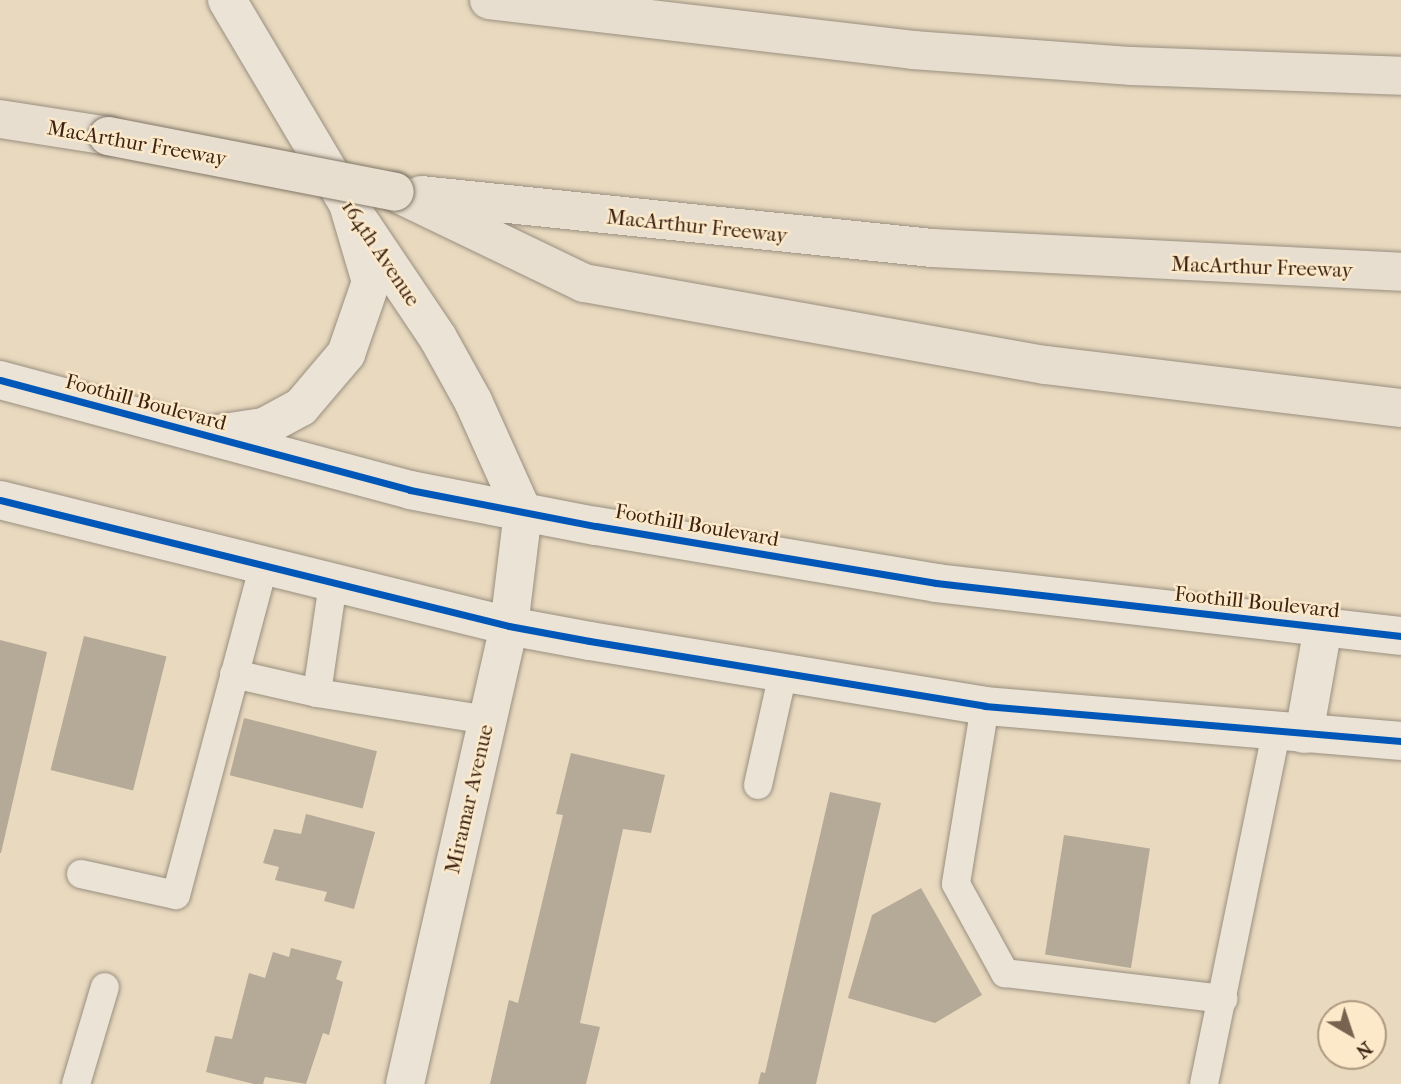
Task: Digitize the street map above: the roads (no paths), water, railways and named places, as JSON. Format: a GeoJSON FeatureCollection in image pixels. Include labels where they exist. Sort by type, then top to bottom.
{"type":"FeatureCollection","features":[{"type":"Feature","properties":{"kind":"highway"},"geometry":{"type":"LineString","coordinates":[[489,0],[913,50],[1132,66],[1401,76]]}},
{"type":"Feature","properties":{"kind":"highway","name":"MacArthur Freeway"},"geometry":{"type":"LineString","coordinates":[[0,119],[108,136],[395,192],[535,208],[822,239],[1041,257],[1401,272]]}},
{"type":"Feature","properties":{"kind":"highway"},"geometry":{"type":"LineString","coordinates":[[395,192],[584,283],[1045,365],[1401,408]]}},
{"type":"Feature","properties":{"kind":"main road","name":"164th Avenue"},"geometry":{"type":"LineString","coordinates":[[227,0],[348,204],[438,338],[473,401],[523,512]]}},
{"type":"Feature","properties":{"kind":"main road"},"geometry":{"type":"LineString","coordinates":[[204,436],[264,428],[302,407],[346,354],[371,282],[348,204]]}},
{"type":"Feature","properties":{"kind":"main road","name":"Foothill Boulevard"},"geometry":{"type":"LineString","coordinates":[[0,380],[410,490],[523,512],[936,583],[1401,636]]}},
{"type":"Feature","properties":{"kind":"main road"},"geometry":{"type":"LineString","coordinates":[[0,500],[509,626],[985,706],[1401,741]]}},
{"type":"Feature","properties":{"kind":"main road","name":"Miramar Avenue"},"geometry":{"type":"LineString","coordinates":[[405,1084],[509,626],[523,512]]}},
{"type":"Feature","properties":{"kind":"main road"},"geometry":{"type":"LineString","coordinates":[[1290,733],[1323,627]]}},
{"type":"Feature","properties":{"kind":"lane"},"geometry":{"type":"LineString","coordinates":[[81,874],[176,895],[263,567]]}},
{"type":"Feature","properties":{"kind":"lane"},"geometry":{"type":"LineString","coordinates":[[317,693],[333,583]]}},
{"type":"Feature","properties":{"kind":"lane"},"geometry":{"type":"LineString","coordinates":[[758,785],[783,673]]}},
{"type":"Feature","properties":{"kind":"lane"},"geometry":{"type":"LineString","coordinates":[[234,674],[317,693],[487,720]]}},
{"type":"Feature","properties":{"kind":"lane"},"geometry":{"type":"LineString","coordinates":[[985,706],[956,884],[1005,973],[1223,999]]}},
{"type":"Feature","properties":{"kind":"lane"},"geometry":{"type":"LineString","coordinates":[[1204,1084],[1290,733]]}},
{"type":"Feature","properties":{"kind":"lane"},"geometry":{"type":"LineString","coordinates":[[76,1084],[105,987]]}}]}
